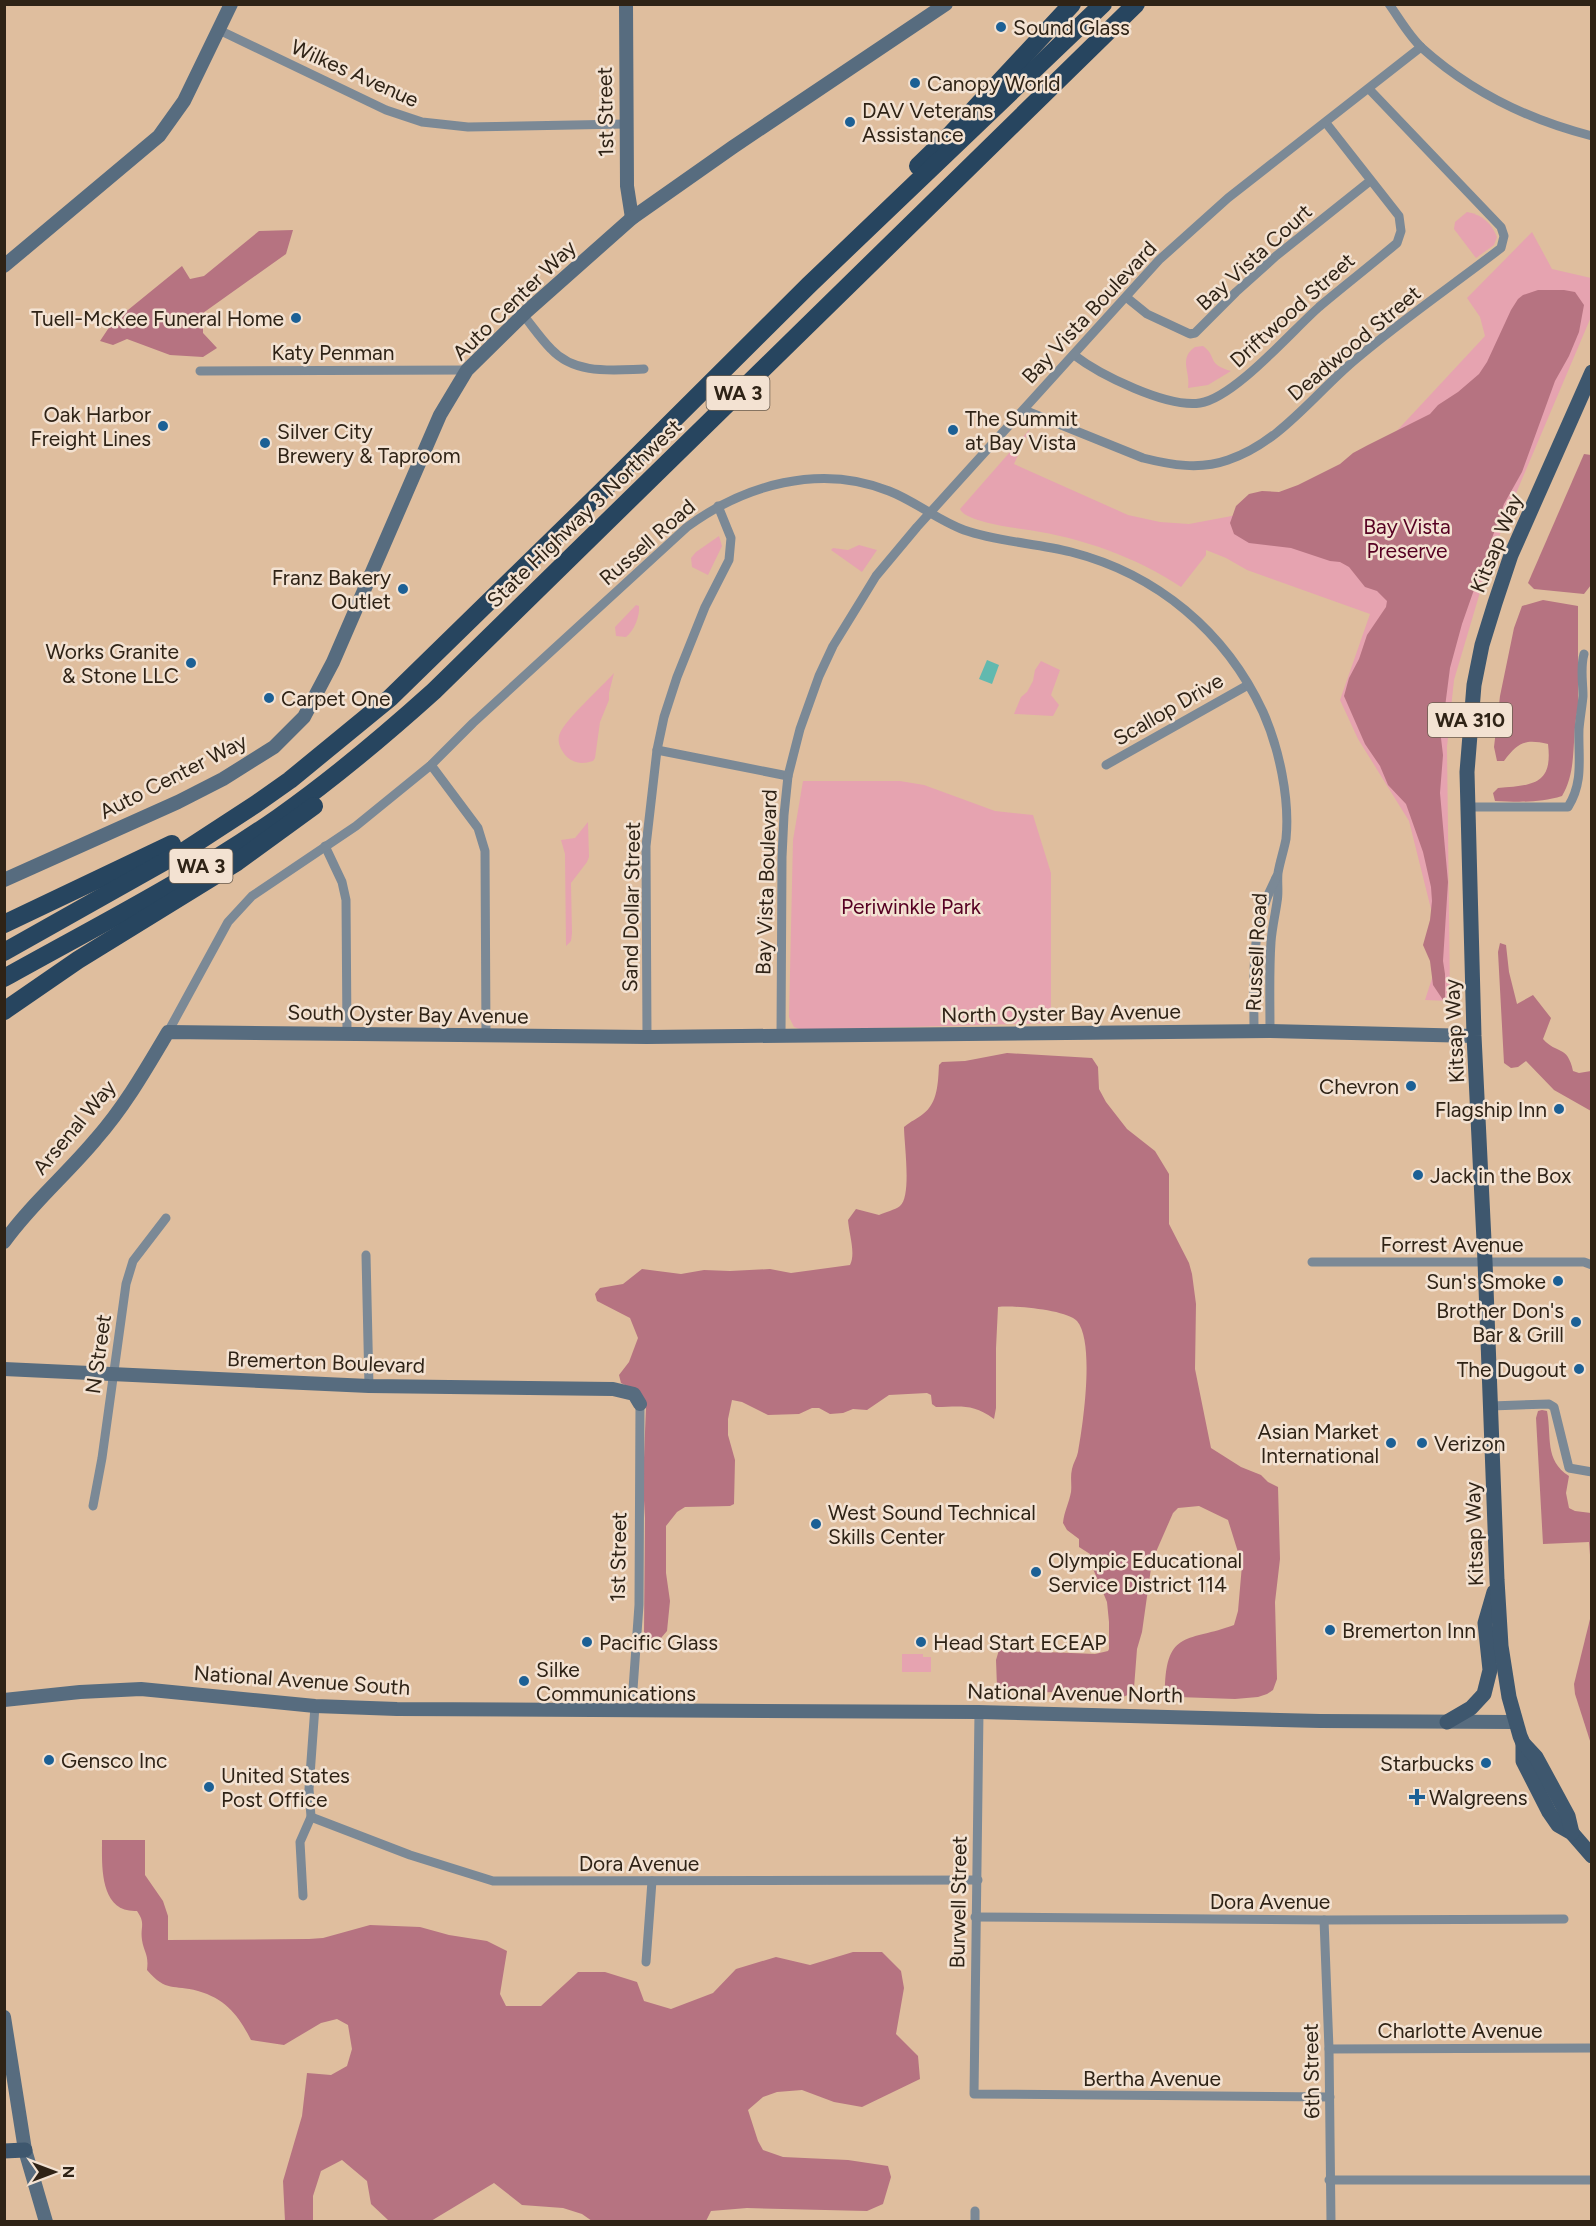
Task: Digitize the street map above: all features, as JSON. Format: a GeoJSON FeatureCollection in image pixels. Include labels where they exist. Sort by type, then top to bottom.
{"type":"FeatureCollection","features":[{"type":"Feature","properties":{"kind":"highway"},"geometry":{"type":"LineString","coordinates":[[809,285],[887,197],[951,134],[1071,4]]}},
{"type":"Feature","properties":{"kind":"highway","name":"State Highway 3 Northwest"},"geometry":{"type":"LineString","coordinates":[[4,952],[188,849],[256,804],[323,754],[390,698],[809,285],[1103,4]]}},
{"type":"Feature","properties":{"kind":"highway","name":"State Highway 3 Northwest"},"geometry":{"type":"LineString","coordinates":[[4,978],[160,891],[238,844],[315,790],[385,735],[434,691],[1136,4]]}},
{"type":"Feature","properties":{"kind":"highway"},"geometry":{"type":"LineString","coordinates":[[1090,49],[1145,4]]}},
{"type":"Feature","properties":{"kind":"highway"},"geometry":{"type":"LineString","coordinates":[[4,1011],[78,960],[198,887],[277,835],[315,806],[385,735]]}},
{"type":"Feature","properties":{"kind":"highway"},"geometry":{"type":"LineString","coordinates":[[4,924],[159,851],[214,821],[323,754]]}},
{"type":"Feature","properties":{"kind":"main road","name":"Kitsap Way"},"geometry":{"type":"LineString","coordinates":[[1592,372],[1511,555],[1488,624],[1474,685],[1471,711],[1467,807],[1474,1036],[1501,1646],[1515,1722],[1522,1743],[1522,1761],[1558,1825],[1572,1833],[1592,1857]]}},
{"type":"Feature","properties":{"kind":"main road"},"geometry":{"type":"LineString","coordinates":[[1447,1722],[1471,1708],[1484,1694],[1490,1670],[1485,1623],[1497,1580]]}},
{"type":"Feature","properties":{"kind":"main road"},"geometry":{"type":"LineString","coordinates":[[4,2151],[25,2150]]}},
{"type":"Feature","properties":{"kind":"street"},"geometry":{"type":"LineString","coordinates":[[4,266],[159,136],[184,101],[231,4]]}},
{"type":"Feature","properties":{"kind":"street","name":"1st Street"},"geometry":{"type":"LineString","coordinates":[[626,4],[627,186],[632,218]]}},
{"type":"Feature","properties":{"kind":"street","name":"Auto Center Way"},"geometry":{"type":"LineString","coordinates":[[4,880],[178,802],[223,779],[274,747],[304,717],[333,662],[440,415],[467,370],[505,332],[632,218],[946,4]]}},
{"type":"Feature","properties":{"kind":"street"},"geometry":{"type":"LineString","coordinates":[[1389,4],[1421,47],[1468,83],[1508,107],[1553,125],[1592,136]]}},
{"type":"Feature","properties":{"kind":"street","name":"Wilkes Avenue"},"geometry":{"type":"LineString","coordinates":[[219,30],[386,110],[422,122],[468,127],[626,123]]}},
{"type":"Feature","properties":{"kind":"street","name":"Bay Vista Boulevard"},"geometry":{"type":"LineString","coordinates":[[781,1036],[782,837],[788,776],[809,702],[819,676],[833,646],[876,576],[1159,260],[1228,198],[1421,47]]}},
{"type":"Feature","properties":{"kind":"street","name":"Deadwood Street"},"geometry":{"type":"LineString","coordinates":[[1024,410],[1143,458],[1193,466],[1227,461],[1258,447],[1271,438],[1328,382],[1359,356],[1501,248],[1504,236],[1501,227],[1369,89]]}},
{"type":"Feature","properties":{"kind":"street","name":"Driftwood Street"},"geometry":{"type":"LineString","coordinates":[[1074,355],[1088,365],[1126,384],[1180,403],[1202,403],[1230,390],[1319,308],[1397,243],[1401,231],[1399,216],[1326,123]]}},
{"type":"Feature","properties":{"kind":"street","name":"Bay Vista Court"},"geometry":{"type":"LineString","coordinates":[[1126,297],[1147,314],[1190,334],[1196,333],[1236,292],[1276,256],[1370,181]]}},
{"type":"Feature","properties":{"kind":"street"},"geometry":{"type":"LineString","coordinates":[[524,316],[552,350],[573,365],[596,370],[644,369]]}},
{"type":"Feature","properties":{"kind":"street","name":"Katy Penman"},"geometry":{"type":"LineString","coordinates":[[200,370],[467,370]]}},
{"type":"Feature","properties":{"kind":"street","name":"Russell Road"},"geometry":{"type":"LineString","coordinates":[[168,1032],[228,922],[252,896],[356,826],[431,765],[473,723],[678,535],[718,506],[744,494],[781,483],[819,478],[882,488],[964,530],[1098,560],[1130,574],[1172,598],[1220,643],[1248,684],[1268,725],[1285,794],[1286,839],[1278,874],[1278,900],[1271,942],[1270,1031]]}},
{"type":"Feature","properties":{"kind":"street","name":"Sand Dollar Street"},"geometry":{"type":"LineString","coordinates":[[647,1037],[646,846],[657,750],[664,717],[677,677],[705,609],[729,560],[731,538],[718,506]]}},
{"type":"Feature","properties":{"kind":"street"},"geometry":{"type":"LineString","coordinates":[[1467,807],[1568,807],[1575,796],[1580,777],[1579,730],[1583,696],[1581,664],[1584,654]]}},
{"type":"Feature","properties":{"kind":"street","name":"Scallop Drive"},"geometry":{"type":"LineString","coordinates":[[1106,765],[1248,684]]}},
{"type":"Feature","properties":{"kind":"street"},"geometry":{"type":"LineString","coordinates":[[657,750],[788,776]]}},
{"type":"Feature","properties":{"kind":"street"},"geometry":{"type":"LineString","coordinates":[[431,765],[478,828],[484,851],[486,1036]]}},
{"type":"Feature","properties":{"kind":"street"},"geometry":{"type":"LineString","coordinates":[[325,846],[342,882],[346,900],[347,1033]]}},
{"type":"Feature","properties":{"kind":"street","name":"Russell Road"},"geometry":{"type":"LineString","coordinates":[[1254,1032],[1254,959],[1259,922],[1267,895],[1278,874]]}},
{"type":"Feature","properties":{"kind":"street","name":"North Oyster Bay Avenue"},"geometry":{"type":"LineString","coordinates":[[647,1037],[1270,1031],[1474,1036]]}},
{"type":"Feature","properties":{"kind":"street","name":"South Oyster Bay Avenue"},"geometry":{"type":"LineString","coordinates":[[168,1032],[647,1037]]}},
{"type":"Feature","properties":{"kind":"street","name":"Arsenal Way"},"geometry":{"type":"LineString","coordinates":[[4,1242],[22,1218],[96,1140],[123,1106],[168,1032]]}},
{"type":"Feature","properties":{"kind":"street","name":"N Street"},"geometry":{"type":"LineString","coordinates":[[93,1506],[102,1458],[126,1284],[134,1261],[166,1218]]}},
{"type":"Feature","properties":{"kind":"street"},"geometry":{"type":"LineString","coordinates":[[366,1255],[369,1386]]}},
{"type":"Feature","properties":{"kind":"street","name":"Forrest Avenue"},"geometry":{"type":"LineString","coordinates":[[1312,1262],[1485,1261],[1592,1265]]}},
{"type":"Feature","properties":{"kind":"street","name":"Bremerton Boulevard"},"geometry":{"type":"LineString","coordinates":[[4,1369],[369,1386],[613,1389],[634,1394],[640,1404]]}},
{"type":"Feature","properties":{"kind":"street","name":"1st Street"},"geometry":{"type":"LineString","coordinates":[[634,1711],[633,1689],[639,1605],[640,1404]]}},
{"type":"Feature","properties":{"kind":"street"},"geometry":{"type":"LineString","coordinates":[[1491,1406],[1549,1404],[1554,1407],[1569,1468],[1592,1472]]}},
{"type":"Feature","properties":{"kind":"street","name":"National Avenue South"},"geometry":{"type":"LineString","coordinates":[[4,1700],[80,1692],[141,1689],[315,1706],[634,1711]]}},
{"type":"Feature","properties":{"kind":"street"},"geometry":{"type":"LineString","coordinates":[[303,1896],[300,1842],[311,1817],[309,1789],[315,1706]]}},
{"type":"Feature","properties":{"kind":"street","name":"National Avenue North"},"geometry":{"type":"LineString","coordinates":[[634,1711],[979,1712],[1515,1722]]}},
{"type":"Feature","properties":{"kind":"street","name":"Burwell Street"},"geometry":{"type":"LineString","coordinates":[[974,2094],[979,1712]]}},
{"type":"Feature","properties":{"kind":"street","name":"Dora Avenue"},"geometry":{"type":"LineString","coordinates":[[311,1817],[410,1855],[493,1881],[978,1880]]}},
{"type":"Feature","properties":{"kind":"street"},"geometry":{"type":"LineString","coordinates":[[646,1962],[652,1881]]}},
{"type":"Feature","properties":{"kind":"street","name":"Dora Avenue"},"geometry":{"type":"LineString","coordinates":[[975,1917],[1324,1920],[1564,1919]]}},
{"type":"Feature","properties":{"kind":"street","name":"6th Street"},"geometry":{"type":"LineString","coordinates":[[1324,1920],[1330,2097],[1330,2222]]}},
{"type":"Feature","properties":{"kind":"street"},"geometry":{"type":"LineString","coordinates":[[4,2017],[25,2150],[45,2222]]}},
{"type":"Feature","properties":{"kind":"street","name":"Charlotte Avenue"},"geometry":{"type":"LineString","coordinates":[[1329,2049],[1592,2048]]}},
{"type":"Feature","properties":{"kind":"street","name":"Bertha Avenue"},"geometry":{"type":"LineString","coordinates":[[974,2094],[1330,2097]]}},
{"type":"Feature","properties":{"kind":"street"},"geometry":{"type":"LineString","coordinates":[[1329,2180],[1592,2180]]}},
{"type":"Feature","properties":{"kind":"street"},"geometry":{"type":"LineString","coordinates":[[975,2211],[975,2222]]}},
{"type":"Feature","properties":{"kind":"green space"},"geometry":{"type":"Polygon","coordinates":[[[1467,212],[1486,220],[1497,237],[1494,245],[1476,258],[1454,229],[1455,222],[1467,212]]]}},
{"type":"Feature","properties":{"kind":"green space"},"geometry":{"type":"Polygon","coordinates":[[[293,230],[286,254],[203,313],[203,333],[217,348],[203,357],[170,355],[127,339],[113,345],[100,341],[112,323],[182,266],[190,279],[204,276],[259,231],[293,230]]]}},
{"type":"Feature","properties":{"kind":"green space","name":"Bay Vista Preserve"},"geometry":{"type":"Polygon","coordinates":[[[1532,232],[1552,269],[1591,278],[1591,317],[1489,562],[1454,680],[1447,747],[1450,1001],[1425,1000],[1437,963],[1437,933],[1409,821],[1358,739],[1340,700],[1370,614],[1247,570],[1206,550],[1206,555],[1181,587],[1164,576],[1108,550],[1069,538],[980,521],[964,514],[960,509],[1030,429],[1014,464],[1128,515],[1160,522],[1189,524],[1253,512],[1366,464],[1485,336],[1480,317],[1467,298],[1532,232]]]}},
{"type":"Feature","properties":{"kind":"green space","name":"Bay Vista Preserve"},"geometry":{"type":"Polygon","coordinates":[[[1538,290],[1575,292],[1584,305],[1579,332],[1555,381],[1522,472],[1504,504],[1462,624],[1450,668],[1441,738],[1443,755],[1440,793],[1448,882],[1443,961],[1445,1003],[1433,985],[1430,961],[1423,945],[1430,920],[1432,901],[1423,852],[1406,804],[1388,785],[1380,766],[1365,744],[1344,696],[1367,635],[1386,607],[1387,601],[1377,591],[1365,587],[1349,567],[1340,562],[1291,548],[1249,543],[1234,534],[1230,523],[1236,506],[1249,494],[1262,491],[1279,492],[1298,485],[1340,464],[1353,453],[1430,414],[1438,405],[1479,374],[1518,299],[1538,290]]]}},
{"type":"Feature","properties":{"kind":"green space"},"geometry":{"type":"Polygon","coordinates":[[[1203,346],[1218,366],[1231,371],[1208,385],[1188,388],[1187,356],[1195,347],[1203,346]]]}},
{"type":"Feature","properties":{"kind":"green space"},"geometry":{"type":"Polygon","coordinates":[[[1584,454],[1591,455],[1591,585],[1584,594],[1534,589],[1528,583],[1584,454]]]}},
{"type":"Feature","properties":{"kind":"green space"},"geometry":{"type":"Polygon","coordinates":[[[719,536],[722,546],[708,575],[692,567],[691,558],[696,552],[719,536]]]}},
{"type":"Feature","properties":{"kind":"green space"},"geometry":{"type":"Polygon","coordinates":[[[859,545],[877,550],[862,572],[831,550],[833,548],[848,550],[859,545]]]}},
{"type":"Feature","properties":{"kind":"green space"},"geometry":{"type":"Polygon","coordinates":[[[1543,600],[1578,606],[1578,708],[1570,775],[1562,796],[1537,801],[1495,801],[1493,793],[1498,788],[1531,784],[1544,775],[1547,768],[1548,744],[1528,742],[1518,746],[1504,761],[1497,761],[1494,747],[1500,696],[1514,628],[1522,606],[1543,600]]]}},
{"type":"Feature","properties":{"kind":"green space"},"geometry":{"type":"Polygon","coordinates":[[[636,605],[639,606],[639,614],[632,631],[626,637],[616,636],[615,627],[636,605]]]}},
{"type":"Feature","properties":{"kind":"green space"},"geometry":{"type":"Polygon","coordinates":[[[1041,661],[1060,670],[1051,695],[1059,705],[1053,716],[1014,714],[1021,697],[1033,681],[1035,670],[1041,661]]]}},
{"type":"Feature","properties":{"kind":"green space"},"geometry":{"type":"Polygon","coordinates":[[[614,673],[609,700],[600,722],[595,758],[586,763],[573,761],[562,750],[559,736],[567,722],[614,673]]]}},
{"type":"Feature","properties":{"kind":"green space","name":"Periwinkle Park"},"geometry":{"type":"Polygon","coordinates":[[[803,781],[900,781],[924,785],[995,811],[1033,815],[1051,873],[1051,1023],[802,1030],[794,1027],[789,1017],[793,840],[803,781]]]}},
{"type":"Feature","properties":{"kind":"green space"},"geometry":{"type":"Polygon","coordinates":[[[588,822],[589,857],[571,883],[572,933],[571,941],[566,946],[565,854],[561,840],[575,838],[588,822]]]}},
{"type":"Feature","properties":{"kind":"green space"},"geometry":{"type":"Polygon","coordinates":[[[1500,943],[1506,945],[1509,972],[1517,1004],[1533,995],[1551,1018],[1543,1039],[1565,1053],[1573,1071],[1579,1073],[1591,1071],[1591,1111],[1554,1090],[1526,1061],[1518,1067],[1511,1068],[1504,1063],[1498,952],[1500,943]]]}},
{"type":"Feature","properties":{"kind":"green space"},"geometry":{"type":"Polygon","coordinates":[[[1007,1053],[1092,1058],[1098,1067],[1099,1089],[1106,1102],[1127,1129],[1155,1151],[1169,1174],[1169,1224],[1189,1263],[1192,1274],[1196,1304],[1195,1369],[1211,1448],[1241,1467],[1261,1475],[1278,1487],[1280,1559],[1275,1602],[1277,1679],[1273,1690],[1267,1694],[1235,1699],[1178,1697],[1165,1690],[1166,1670],[1175,1647],[1193,1637],[1234,1625],[1238,1611],[1242,1565],[1228,1520],[1199,1506],[1178,1508],[1173,1513],[1152,1561],[1142,1632],[1137,1649],[1134,1688],[1130,1694],[1123,1697],[1111,1697],[1057,1692],[1018,1693],[1001,1691],[997,1687],[996,1660],[999,1650],[1095,1654],[1109,1649],[1107,1602],[1091,1564],[1090,1554],[1079,1547],[1079,1539],[1067,1530],[1063,1523],[1071,1492],[1071,1472],[1078,1452],[1085,1404],[1087,1365],[1082,1332],[1077,1321],[1071,1317],[1052,1311],[1027,1308],[998,1307],[994,1419],[972,1408],[936,1407],[932,1404],[931,1395],[927,1393],[889,1395],[867,1410],[853,1409],[830,1414],[819,1408],[812,1408],[799,1414],[768,1415],[742,1402],[732,1400],[728,1419],[728,1435],[735,1460],[734,1504],[685,1507],[677,1512],[666,1526],[666,1573],[670,1601],[667,1631],[661,1638],[652,1640],[644,1634],[643,1483],[646,1407],[635,1390],[621,1383],[619,1375],[629,1362],[638,1338],[630,1318],[597,1301],[595,1294],[600,1288],[623,1284],[642,1269],[681,1274],[704,1270],[770,1269],[791,1273],[850,1265],[852,1249],[848,1220],[856,1209],[879,1215],[900,1206],[904,1200],[907,1181],[904,1127],[923,1114],[932,1104],[936,1092],[939,1065],[942,1062],[965,1061],[1007,1053]]]}},
{"type":"Feature","properties":{"kind":"green space"},"geometry":{"type":"Polygon","coordinates":[[[1538,1411],[1547,1411],[1552,1455],[1561,1470],[1569,1476],[1566,1493],[1569,1508],[1591,1513],[1591,1568],[1589,1542],[1543,1544],[1536,1418],[1538,1411]]]}},
{"type":"Feature","properties":{"kind":"green space"},"geometry":{"type":"Polygon","coordinates":[[[1591,1615],[1591,1744],[1574,1684],[1591,1615]]]}},
{"type":"Feature","properties":{"kind":"green space"},"geometry":{"type":"Polygon","coordinates":[[[902,1654],[923,1654],[923,1657],[931,1657],[931,1672],[902,1672],[902,1654]]]}},
{"type":"Feature","properties":{"kind":"green space"},"geometry":{"type":"Polygon","coordinates":[[[102,1840],[145,1840],[145,1875],[163,1901],[168,1916],[168,1940],[309,1939],[323,1938],[370,1925],[420,1927],[449,1935],[487,1941],[507,1951],[500,1994],[506,2006],[541,2006],[578,1972],[605,1972],[637,1982],[644,2001],[671,2009],[713,1993],[736,1969],[776,1957],[810,1965],[853,1952],[882,1952],[901,1971],[904,1988],[896,2034],[918,2056],[920,2079],[862,2107],[834,2102],[802,2090],[777,2092],[763,2097],[748,2110],[763,2150],[783,2157],[848,2160],[888,2166],[891,2177],[883,2204],[867,2211],[747,2208],[711,2211],[706,2221],[592,2221],[582,2214],[563,2208],[522,2205],[494,2183],[431,2221],[395,2221],[388,2220],[371,2204],[367,2181],[342,2160],[321,2171],[313,2196],[313,2221],[285,2221],[283,2181],[302,2116],[307,2073],[331,2075],[347,2066],[352,2049],[348,2025],[337,2019],[321,2023],[284,2045],[251,2040],[242,2023],[224,2004],[208,1994],[160,1982],[147,1970],[140,1915],[137,1911],[125,1910],[109,1896],[103,1874],[102,1840]]]}},
{"type":"Feature","properties":{"kind":"water"},"geometry":{"type":"Polygon","coordinates":[[[987,660],[999,665],[992,684],[979,679],[987,660]]]}},
{"type":"Feature","properties":{"kind":"place","name":"Sound Glass"},"geometry":{"type":"Point","coordinates":[1001,27]}},
{"type":"Feature","properties":{"kind":"place","name":"Canopy World"},"geometry":{"type":"Point","coordinates":[915,83]}},
{"type":"Feature","properties":{"kind":"place","name":"DAV Veterans Assistance"},"geometry":{"type":"Point","coordinates":[850,122]}},
{"type":"Feature","properties":{"kind":"place","name":"Tuell-McKee Funeral Home"},"geometry":{"type":"Point","coordinates":[296,318]}},
{"type":"Feature","properties":{"kind":"place","name":"Oak Harbor Freight Lines"},"geometry":{"type":"Point","coordinates":[163,426]}},
{"type":"Feature","properties":{"kind":"place","name":"The Summit at Bay Vista"},"geometry":{"type":"Point","coordinates":[953,430]}},
{"type":"Feature","properties":{"kind":"place","name":"Silver City Brewery & Taproom"},"geometry":{"type":"Point","coordinates":[265,443]}},
{"type":"Feature","properties":{"kind":"place","name":"Franz Bakery Outlet"},"geometry":{"type":"Point","coordinates":[403,589]}},
{"type":"Feature","properties":{"kind":"place","name":"Works Granite & Stone LLC"},"geometry":{"type":"Point","coordinates":[191,663]}},
{"type":"Feature","properties":{"kind":"place","name":"Carpet One"},"geometry":{"type":"Point","coordinates":[269,698]}},
{"type":"Feature","properties":{"kind":"place","name":"Chevron"},"geometry":{"type":"Point","coordinates":[1411,1086]}},
{"type":"Feature","properties":{"kind":"place","name":"Flagship Inn"},"geometry":{"type":"Point","coordinates":[1559,1109]}},
{"type":"Feature","properties":{"kind":"place","name":"Jack in the Box"},"geometry":{"type":"Point","coordinates":[1418,1175]}},
{"type":"Feature","properties":{"kind":"place","name":"Sun's Smoke"},"geometry":{"type":"Point","coordinates":[1558,1281]}},
{"type":"Feature","properties":{"kind":"place","name":"Brother Don's Bar & Grill"},"geometry":{"type":"Point","coordinates":[1576,1322]}},
{"type":"Feature","properties":{"kind":"place","name":"The Dugout"},"geometry":{"type":"Point","coordinates":[1579,1369]}},
{"type":"Feature","properties":{"kind":"place","name":"Asian Market International"},"geometry":{"type":"Point","coordinates":[1391,1443]}},
{"type":"Feature","properties":{"kind":"place","name":"Verizon"},"geometry":{"type":"Point","coordinates":[1422,1443]}},
{"type":"Feature","properties":{"kind":"place","name":"West Sound Technical Skills Center"},"geometry":{"type":"Point","coordinates":[816,1524]}},
{"type":"Feature","properties":{"kind":"place","name":"Olympic Educational Service District 114"},"geometry":{"type":"Point","coordinates":[1036,1572]}},
{"type":"Feature","properties":{"kind":"place","name":"Bremerton Inn"},"geometry":{"type":"Point","coordinates":[1330,1630]}},
{"type":"Feature","properties":{"kind":"place","name":"Pacific Glass"},"geometry":{"type":"Point","coordinates":[587,1642]}},
{"type":"Feature","properties":{"kind":"place","name":"Head Start ECEAP"},"geometry":{"type":"Point","coordinates":[921,1642]}},
{"type":"Feature","properties":{"kind":"place","name":"Silke Communications"},"geometry":{"type":"Point","coordinates":[524,1681]}},
{"type":"Feature","properties":{"kind":"place","name":"Gensco Inc"},"geometry":{"type":"Point","coordinates":[49,1760]}},
{"type":"Feature","properties":{"kind":"place","name":"Starbucks"},"geometry":{"type":"Point","coordinates":[1486,1763]}},
{"type":"Feature","properties":{"kind":"place","name":"United States Post Office"},"geometry":{"type":"Point","coordinates":[209,1787]}},
{"type":"Feature","properties":{"kind":"place","name":"Walgreens"},"geometry":{"type":"Point","coordinates":[1417,1797]}}]}
